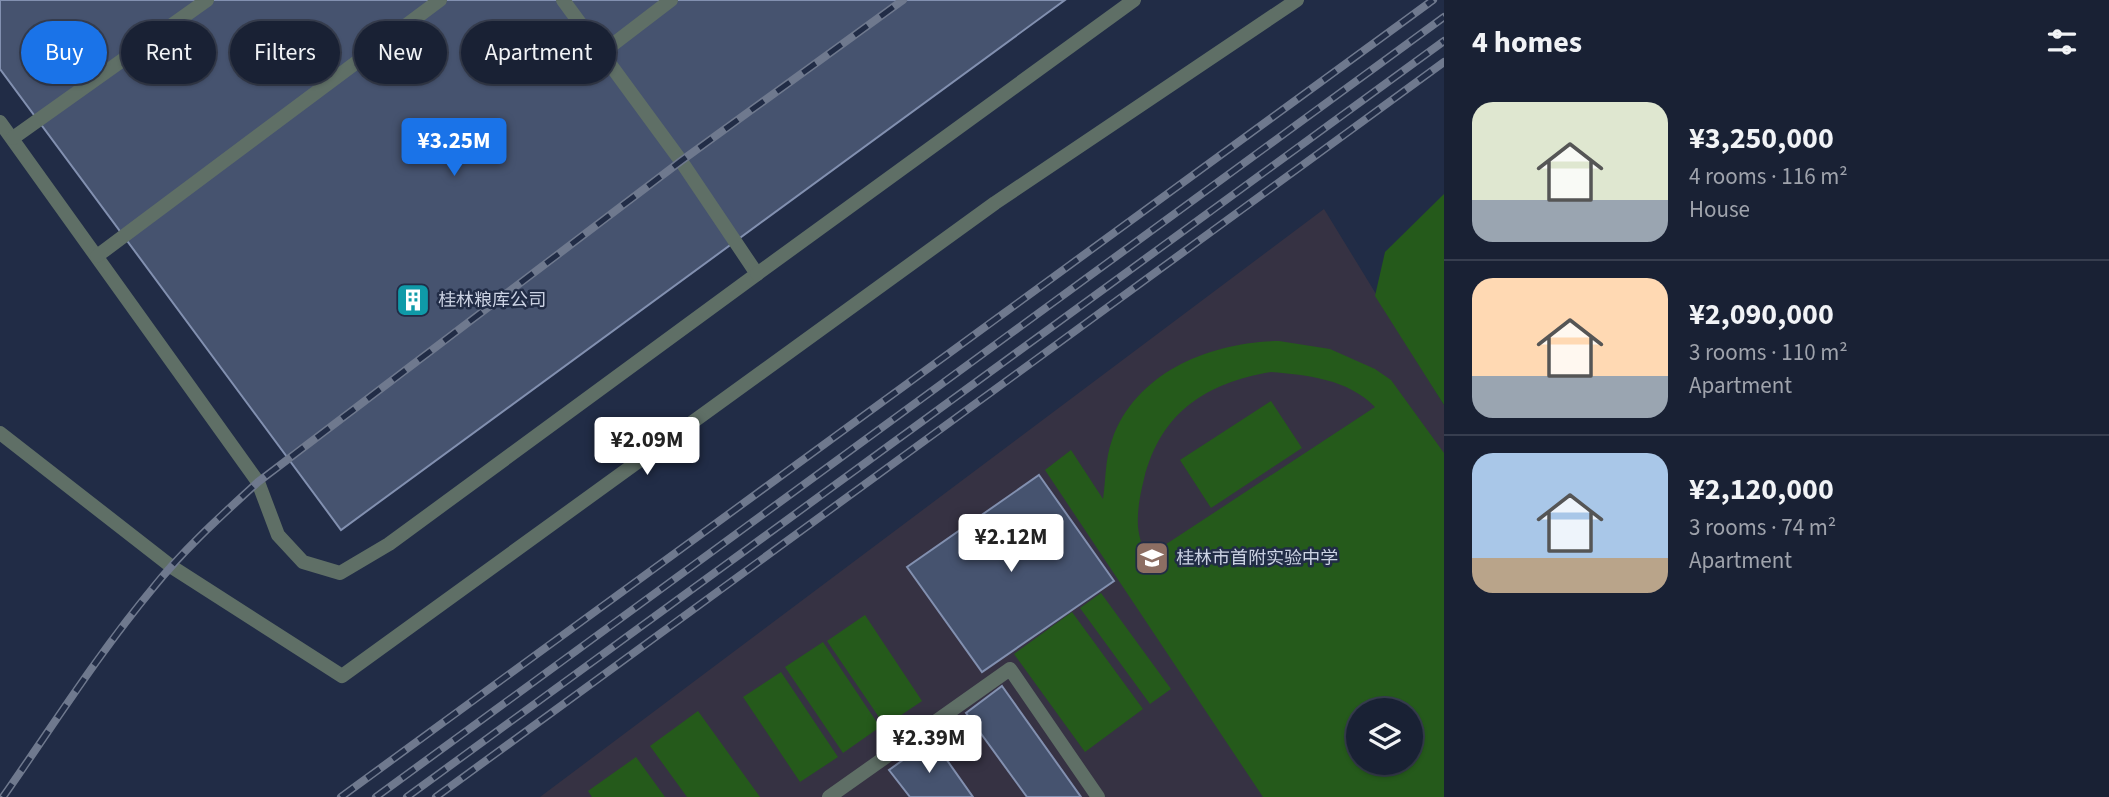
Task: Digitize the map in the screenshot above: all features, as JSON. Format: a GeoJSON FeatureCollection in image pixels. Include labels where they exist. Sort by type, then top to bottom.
{"type":"FeatureCollection","features":[{"type":"Feature","properties":{"kind":"street"},"geometry":{"type":"LineString","coordinates":[[13,138],[207,0]]}},
{"type":"Feature","properties":{"kind":"street"},"geometry":{"type":"LineString","coordinates":[[97,256],[440,0]]}},
{"type":"Feature","properties":{"kind":"street"},"geometry":{"type":"LineString","coordinates":[[563,0],[579,21]]}},
{"type":"Feature","properties":{"kind":"street"},"geometry":{"type":"LineString","coordinates":[[616,42],[671,0]]}},
{"type":"Feature","properties":{"kind":"street"},"geometry":{"type":"LineString","coordinates":[[0,122],[258,482],[278,535],[303,562],[340,573],[389,544],[1134,0]]}},
{"type":"Feature","properties":{"kind":"street"},"geometry":{"type":"LineString","coordinates":[[0,433],[172,567],[342,676],[995,203],[1297,0]]}},
{"type":"Feature","properties":{"kind":"street"},"geometry":{"type":"LineString","coordinates":[[616,71],[758,274]]}},
{"type":"Feature","properties":{"kind":"street"},"geometry":{"type":"LineString","coordinates":[[829,797],[1010,669],[1098,797]]}},
{"type":"Feature","properties":{"kind":"shaded area","name":"桂林市首附实验中学"},"geometry":{"type":"Polygon","coordinates":[[[1324,209],[1444,405],[1444,797],[540,797],[1324,209]]]}},
{"type":"Feature","properties":{"kind":"green space"},"geometry":{"type":"Polygon","coordinates":[[[1444,194],[1444,405],[1375,296],[1385,252],[1444,194]]]}},
{"type":"Feature","properties":{"kind":"green space"},"geometry":{"type":"Polygon","coordinates":[[[1279,341],[1330,349],[1375,369],[1391,380],[1444,453],[1444,797],[1263,797],[1045,470],[1071,450],[1103,499],[1112,440],[1123,416],[1139,396],[1179,365],[1228,347],[1279,341]],[[1271,372],[1226,384],[1190,404],[1175,419],[1162,436],[1144,479],[1138,527],[1145,558],[1375,407],[1340,384],[1271,372]]]}},
{"type":"Feature","properties":{"kind":"green space"},"geometry":{"type":"Polygon","coordinates":[[[1271,401],[1302,448],[1211,508],[1180,460],[1271,401]]]}},
{"type":"Feature","properties":{"kind":"green space"},"geometry":{"type":"Polygon","coordinates":[[[1101,593],[1171,689],[1150,704],[1080,608],[1101,593]]]}},
{"type":"Feature","properties":{"kind":"green space"},"geometry":{"type":"Polygon","coordinates":[[[1072,612],[1143,709],[1085,752],[1014,654],[1072,612]]]}},
{"type":"Feature","properties":{"kind":"green space"},"geometry":{"type":"Polygon","coordinates":[[[865,615],[922,701],[885,726],[827,641],[865,615]]]}},
{"type":"Feature","properties":{"kind":"green space"},"geometry":{"type":"Polygon","coordinates":[[[823,642],[880,727],[843,753],[785,667],[823,642]]]}},
{"type":"Feature","properties":{"kind":"green space"},"geometry":{"type":"Polygon","coordinates":[[[781,672],[838,757],[800,782],[743,697],[781,672]]]}},
{"type":"Feature","properties":{"kind":"green space"},"geometry":{"type":"Polygon","coordinates":[[[698,711],[760,797],[687,797],[650,746],[698,711]]]}},
{"type":"Feature","properties":{"kind":"green space"},"geometry":{"type":"Polygon","coordinates":[[[636,757],[665,797],[592,797],[588,791],[636,757]]]}},
{"type":"Feature","properties":{"kind":"building","name":"桂林粮库公司"},"geometry":{"type":"Polygon","coordinates":[[[0,0],[1065,0],[341,530],[0,69],[0,0]]]}},
{"type":"Feature","properties":{"kind":"building"},"geometry":{"type":"Polygon","coordinates":[[[1039,475],[1114,581],[982,672],[907,567],[1039,475]]]}},
{"type":"Feature","properties":{"kind":"building"},"geometry":{"type":"Polygon","coordinates":[[[1002,686],[1081,797],[1027,797],[966,713],[1002,686]]]}},
{"type":"Feature","properties":{"kind":"building"},"geometry":{"type":"Polygon","coordinates":[[[932,739],[973,797],[910,797],[889,770],[932,739]]]}},
{"type":"Feature","properties":{"kind":"railway"},"geometry":{"type":"LineString","coordinates":[[3,797],[94,665],[153,588],[190,546],[258,482],[681,161],[903,0]]}},
{"type":"Feature","properties":{"kind":"railway"},"geometry":{"type":"LineString","coordinates":[[341,797],[1433,0]]}},
{"type":"Feature","properties":{"kind":"railway"},"geometry":{"type":"LineString","coordinates":[[376,797],[1444,17]]}},
{"type":"Feature","properties":{"kind":"railway"},"geometry":{"type":"LineString","coordinates":[[407,797],[1444,41]]}},
{"type":"Feature","properties":{"kind":"railway"},"geometry":{"type":"LineString","coordinates":[[436,797],[1444,62]]}},
{"type":"Feature","properties":{"kind":"place","name":"桂林粮库公司"},"geometry":{"type":"Point","coordinates":[413,300]}},
{"type":"Feature","properties":{"kind":"place","name":"桂林市首附实验中学"},"geometry":{"type":"Point","coordinates":[1152,558]}}]}
